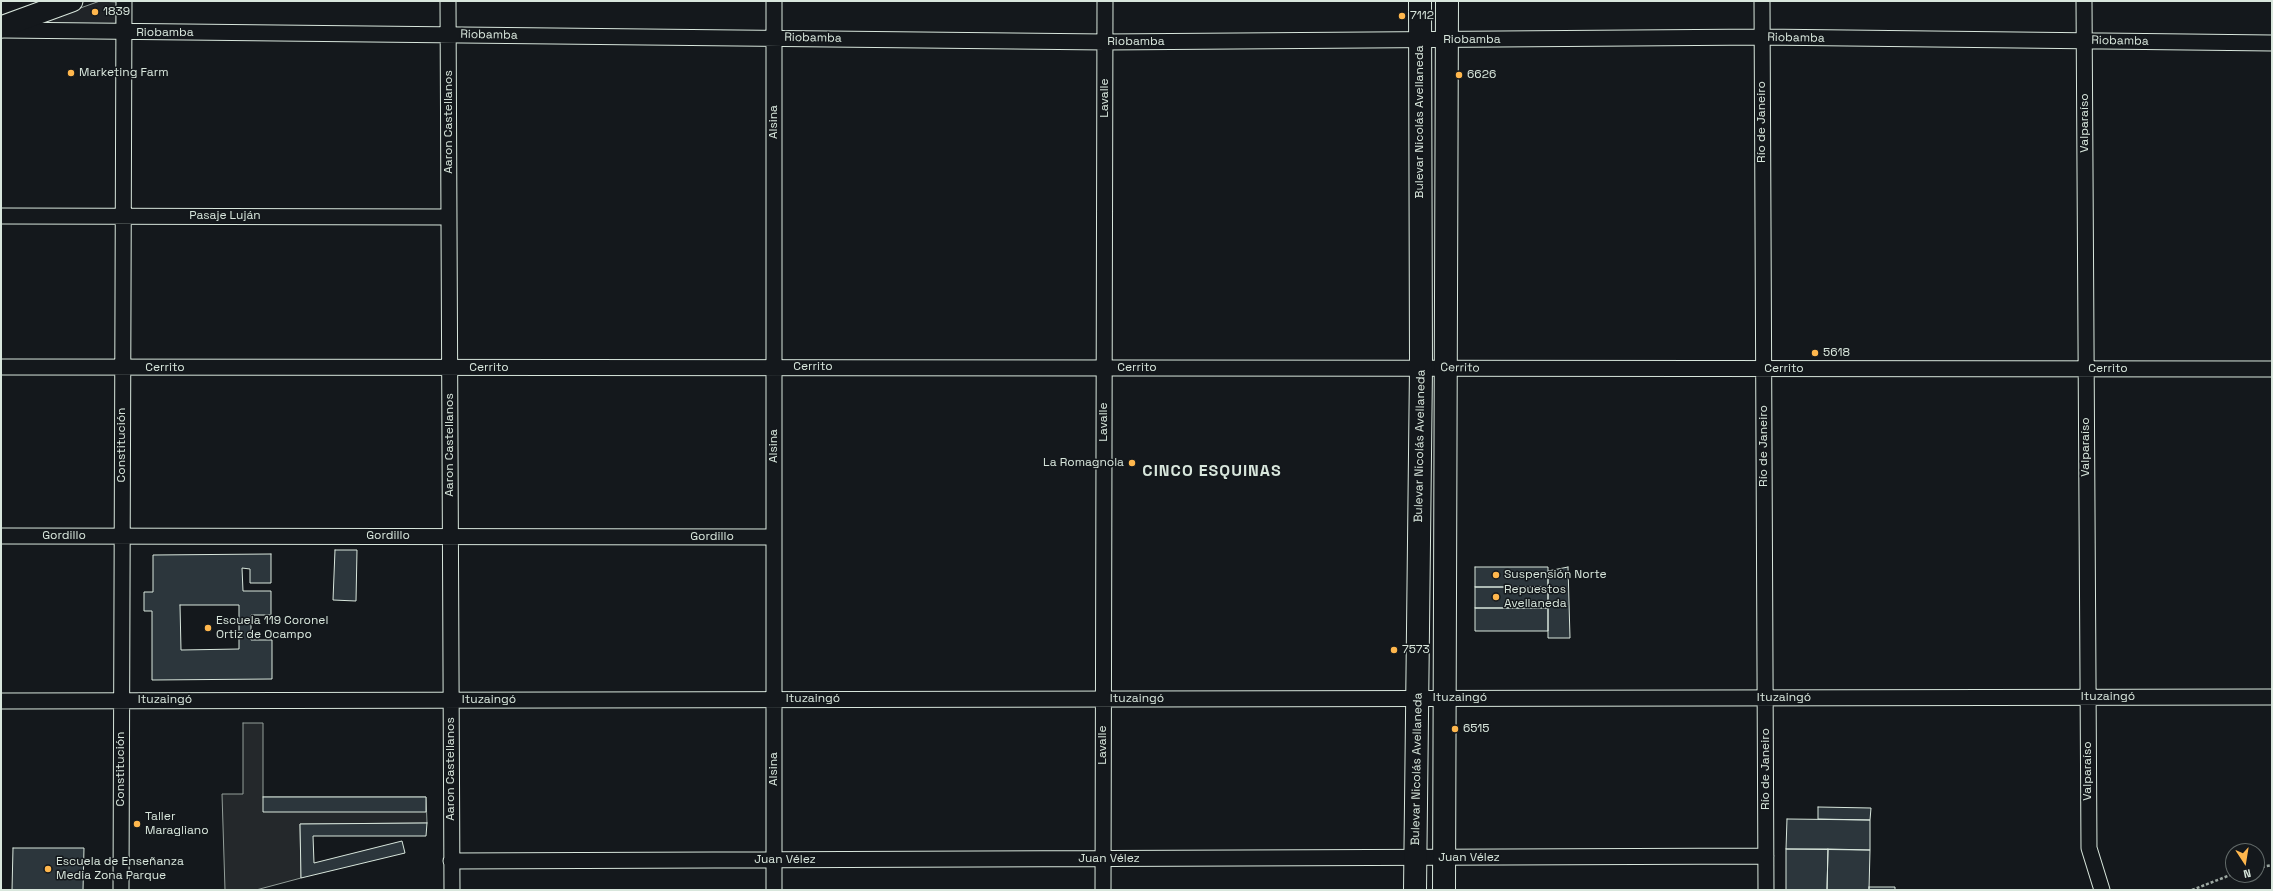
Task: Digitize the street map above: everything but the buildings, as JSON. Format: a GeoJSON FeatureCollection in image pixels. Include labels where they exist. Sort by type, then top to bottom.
{"type":"FeatureCollection","features":[{"type":"Feature","properties":{"kind":"main road"},"geometry":{"type":"LineString","coordinates":[[1,27],[72,1]]}},
{"type":"Feature","properties":{"kind":"main road","name":"Bulevar Nicolás Avellaneda"},"geometry":{"type":"LineString","coordinates":[[1415,890],[1421,367],[1420,1]]}},
{"type":"Feature","properties":{"kind":"main road"},"geometry":{"type":"LineString","coordinates":[[1444,890],[1447,368],[1447,1]]}},
{"type":"Feature","properties":{"kind":"street","name":"Constitución"},"geometry":{"type":"LineString","coordinates":[[121,890],[122,216],[124,1]]}},
{"type":"Feature","properties":{"kind":"street","name":"Aaron Castellanos"},"geometry":{"type":"LineString","coordinates":[[448,1],[452,890]]}},
{"type":"Feature","properties":{"kind":"street","name":"Alsina"},"geometry":{"type":"LineString","coordinates":[[774,1],[774,890]]}},
{"type":"Feature","properties":{"kind":"street","name":"Lavalle"},"geometry":{"type":"LineString","coordinates":[[1103,890],[1105,1]]}},
{"type":"Feature","properties":{"kind":"street","name":"Río de Janeiro"},"geometry":{"type":"LineString","coordinates":[[1762,1],[1766,890]]}},
{"type":"Feature","properties":{"kind":"street","name":"Valparaíso"},"geometry":{"type":"LineString","coordinates":[[2084,1],[2089,848],[2102,890]]}},
{"type":"Feature","properties":{"kind":"street","name":"Riobamba"},"geometry":{"type":"LineString","coordinates":[[1,30],[1105,42],[1762,37],[2272,43]]}},
{"type":"Feature","properties":{"kind":"street","name":"Pasaje Luján"},"geometry":{"type":"LineString","coordinates":[[1,216],[449,217]]}},
{"type":"Feature","properties":{"kind":"street","name":"Cerrito"},"geometry":{"type":"LineString","coordinates":[[1,367],[1421,367],[2272,369]]}},
{"type":"Feature","properties":{"kind":"street","name":"Gordillo"},"geometry":{"type":"LineString","coordinates":[[1,536],[774,537]]}},
{"type":"Feature","properties":{"kind":"street","name":"Ituzaingó"},"geometry":{"type":"LineString","coordinates":[[1,701],[2272,697]]}},
{"type":"Feature","properties":{"kind":"street","name":"Juan Vélez"},"geometry":{"type":"LineString","coordinates":[[452,862],[1766,856]]}},
{"type":"Feature","properties":{"kind":"path"},"geometry":{"type":"LineString","coordinates":[[2192,890],[2225,877]]}},
{"type":"Feature","properties":{"kind":"shaded area"},"geometry":{"type":"Polygon","coordinates":[[[100,1],[117,2],[116,24],[44,24],[47,20],[100,1]]]}},
{"type":"Feature","properties":{"kind":"shaded area"},"geometry":{"type":"Polygon","coordinates":[[[243,723],[263,723],[263,797],[426,797],[427,823],[300,824],[301,878],[256,890],[225,890],[222,794],[243,794],[243,723]]]}},
{"type":"Feature","properties":{"kind":"place","name":"1839"},"geometry":{"type":"Point","coordinates":[95,12]}},
{"type":"Feature","properties":{"kind":"place","name":"7112"},"geometry":{"type":"Point","coordinates":[1402,16]}},
{"type":"Feature","properties":{"kind":"place","name":"Marketing Farm"},"geometry":{"type":"Point","coordinates":[71,73]}},
{"type":"Feature","properties":{"kind":"place","name":"6626"},"geometry":{"type":"Point","coordinates":[1459,75]}},
{"type":"Feature","properties":{"kind":"place","name":"5618"},"geometry":{"type":"Point","coordinates":[1815,353]}},
{"type":"Feature","properties":{"kind":"place","name":"La Romagnola"},"geometry":{"type":"Point","coordinates":[1132,463]}},
{"type":"Feature","properties":{"kind":"place","name":"Suspensión Norte"},"geometry":{"type":"Point","coordinates":[1496,575]}},
{"type":"Feature","properties":{"kind":"place","name":"Repuestos Avellaneda"},"geometry":{"type":"Point","coordinates":[1496,597]}},
{"type":"Feature","properties":{"kind":"place","name":"Escuela 119 Coronel Ortiz de Ocampo"},"geometry":{"type":"Point","coordinates":[208,628]}},
{"type":"Feature","properties":{"kind":"place","name":"7573"},"geometry":{"type":"Point","coordinates":[1394,650]}},
{"type":"Feature","properties":{"kind":"place","name":"6515"},"geometry":{"type":"Point","coordinates":[1455,729]}},
{"type":"Feature","properties":{"kind":"place","name":"Taller Maragliano"},"geometry":{"type":"Point","coordinates":[137,824]}},
{"type":"Feature","properties":{"kind":"place","name":"Escuela de Enseñanza Media Zona Parque"},"geometry":{"type":"Point","coordinates":[48,869]}},
{"type":"Feature","properties":{"kind":"district","name":"CINCO ESQUINAS"},"geometry":{"type":"Point","coordinates":[1212,472]}}]}
